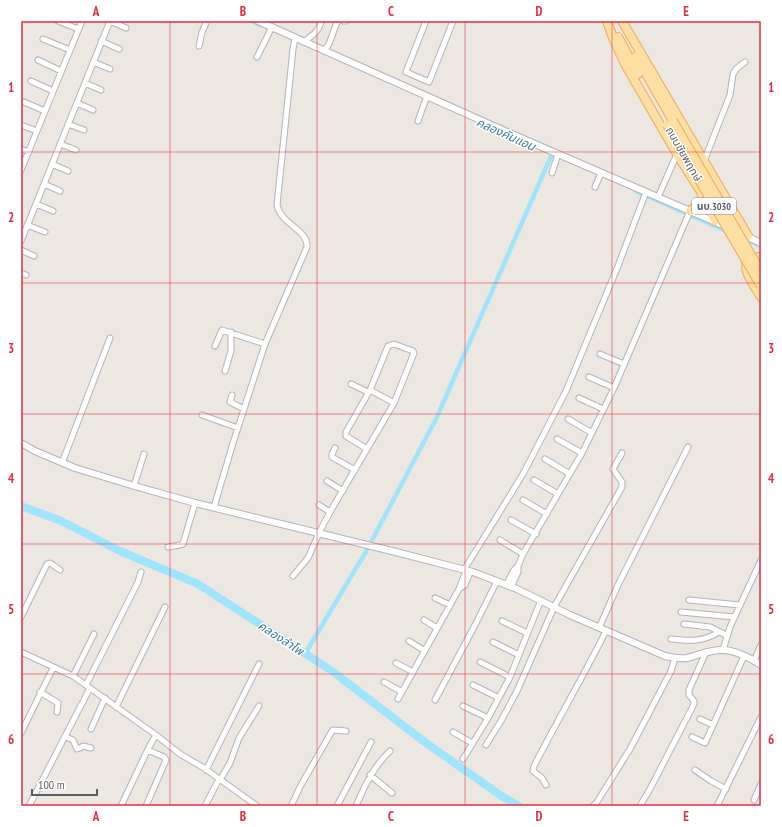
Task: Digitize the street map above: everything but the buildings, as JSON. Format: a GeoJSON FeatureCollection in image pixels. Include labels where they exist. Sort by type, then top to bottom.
{"type":"FeatureCollection","features":[{"type":"Feature","properties":{"kind":"main road"},"geometry":{"type":"LineString","coordinates":[[607,21],[618,50],[677,154],[703,195],[715,221]]}},
{"type":"Feature","properties":{"kind":"main road","name":"ถนนชัยพฤกษ์"},"geometry":{"type":"LineString","coordinates":[[611,21],[630,60],[761,272]]}},
{"type":"Feature","properties":{"kind":"main road","name":"ถนนชัยพฤกษ์"},"geometry":{"type":"LineString","coordinates":[[618,21],[670,123],[761,286]]}},
{"type":"Feature","properties":{"kind":"main road"},"geometry":{"type":"LineString","coordinates":[[622,21],[748,236]]}},
{"type":"Feature","properties":{"kind":"main road"},"geometry":{"type":"LineString","coordinates":[[709,206],[718,211],[723,208],[726,201],[723,193]]}},
{"type":"Feature","properties":{"kind":"main road"},"geometry":{"type":"LineString","coordinates":[[688,215],[700,203],[703,195]]}},
{"type":"Feature","properties":{"kind":"main road"},"geometry":{"type":"LineString","coordinates":[[761,258],[753,257],[748,260],[746,265],[747,272],[761,297]]}},
{"type":"Feature","properties":{"kind":"street"},"geometry":{"type":"LineString","coordinates":[[58,21],[78,29]]}},
{"type":"Feature","properties":{"kind":"street"},"geometry":{"type":"LineString","coordinates":[[21,170],[82,21]]}},
{"type":"Feature","properties":{"kind":"street"},"geometry":{"type":"LineString","coordinates":[[199,46],[202,32],[207,21]]}},
{"type":"Feature","properties":{"kind":"street"},"geometry":{"type":"LineString","coordinates":[[258,21],[426,97],[601,174],[658,197],[688,215],[715,221],[761,243]]}},
{"type":"Feature","properties":{"kind":"street"},"geometry":{"type":"LineString","coordinates":[[304,42],[320,27],[321,21]]}},
{"type":"Feature","properties":{"kind":"street"},"geometry":{"type":"LineString","coordinates":[[324,51],[329,44],[337,22],[339,21]]}},
{"type":"Feature","properties":{"kind":"street"},"geometry":{"type":"LineString","coordinates":[[426,21],[406,72],[429,82],[453,21]]}},
{"type":"Feature","properties":{"kind":"street"},"geometry":{"type":"LineString","coordinates":[[21,241],[108,22],[126,28]]}},
{"type":"Feature","properties":{"kind":"street"},"geometry":{"type":"LineString","coordinates":[[257,57],[271,28]]}},
{"type":"Feature","properties":{"kind":"street"},"geometry":{"type":"LineString","coordinates":[[43,39],[70,50]]}},
{"type":"Feature","properties":{"kind":"street"},"geometry":{"type":"LineString","coordinates":[[214,507],[265,344],[307,247],[307,241],[304,236],[281,216],[277,205],[295,39]]}},
{"type":"Feature","properties":{"kind":"street"},"geometry":{"type":"LineString","coordinates":[[101,42],[119,48]]}},
{"type":"Feature","properties":{"kind":"street"},"geometry":{"type":"LineString","coordinates":[[38,60],[61,71]]}},
{"type":"Feature","properties":{"kind":"street"},"geometry":{"type":"LineString","coordinates":[[93,62],[110,69]]}},
{"type":"Feature","properties":{"kind":"street"},"geometry":{"type":"LineString","coordinates":[[704,161],[730,95],[733,74],[737,68],[745,62]]}},
{"type":"Feature","properties":{"kind":"street"},"geometry":{"type":"LineString","coordinates":[[31,81],[53,91]]}},
{"type":"Feature","properties":{"kind":"street"},"geometry":{"type":"LineString","coordinates":[[85,83],[101,90]]}},
{"type":"Feature","properties":{"kind":"street"},"geometry":{"type":"LineString","coordinates":[[418,121],[426,97]]}},
{"type":"Feature","properties":{"kind":"street"},"geometry":{"type":"LineString","coordinates":[[24,102],[45,111]]}},
{"type":"Feature","properties":{"kind":"street"},"geometry":{"type":"LineString","coordinates":[[77,103],[93,110]]}},
{"type":"Feature","properties":{"kind":"street"},"geometry":{"type":"LineString","coordinates":[[68,124],[84,130]]}},
{"type":"Feature","properties":{"kind":"street"},"geometry":{"type":"LineString","coordinates":[[21,125],[37,131]]}},
{"type":"Feature","properties":{"kind":"street"},"geometry":{"type":"LineString","coordinates":[[60,144],[76,150]]}},
{"type":"Feature","properties":{"kind":"street"},"geometry":{"type":"LineString","coordinates":[[21,149],[28,152]]}},
{"type":"Feature","properties":{"kind":"street"},"geometry":{"type":"LineString","coordinates":[[658,197],[677,154]]}},
{"type":"Feature","properties":{"kind":"street"},"geometry":{"type":"LineString","coordinates":[[552,173],[558,155]]}},
{"type":"Feature","properties":{"kind":"street"},"geometry":{"type":"LineString","coordinates":[[52,164],[68,171]]}},
{"type":"Feature","properties":{"kind":"street"},"geometry":{"type":"LineString","coordinates":[[596,185],[601,174]]}},
{"type":"Feature","properties":{"kind":"street"},"geometry":{"type":"LineString","coordinates":[[44,184],[60,191]]}},
{"type":"Feature","properties":{"kind":"street"},"geometry":{"type":"LineString","coordinates":[[398,699],[459,589],[465,585],[467,571],[523,474],[566,392],[618,266],[646,192]]}},
{"type":"Feature","properties":{"kind":"street"},"geometry":{"type":"LineString","coordinates":[[36,204],[53,211]]}},
{"type":"Feature","properties":{"kind":"street"},"geometry":{"type":"LineString","coordinates":[[508,586],[518,572],[518,566],[523,554],[582,453],[614,388],[688,215]]}},
{"type":"Feature","properties":{"kind":"street"},"geometry":{"type":"LineString","coordinates":[[27,225],[44,232]]}},
{"type":"Feature","properties":{"kind":"street"},"geometry":{"type":"LineString","coordinates":[[21,250],[34,256]]}},
{"type":"Feature","properties":{"kind":"street"},"geometry":{"type":"LineString","coordinates":[[215,346],[222,330],[265,344]]}},
{"type":"Feature","properties":{"kind":"street"},"geometry":{"type":"LineString","coordinates":[[225,371],[230,351],[231,332]]}},
{"type":"Feature","properties":{"kind":"street"},"geometry":{"type":"LineString","coordinates":[[62,463],[110,338]]}},
{"type":"Feature","properties":{"kind":"street"},"geometry":{"type":"LineString","coordinates":[[293,576],[308,558],[330,512],[343,491],[394,403],[414,356],[414,351],[394,344],[388,346],[369,391],[345,435],[367,449]]}},
{"type":"Feature","properties":{"kind":"street"},"geometry":{"type":"LineString","coordinates":[[600,354],[624,364]]}},
{"type":"Feature","properties":{"kind":"street"},"geometry":{"type":"LineString","coordinates":[[589,377],[614,388]]}},
{"type":"Feature","properties":{"kind":"street"},"geometry":{"type":"LineString","coordinates":[[351,384],[394,403]]}},
{"type":"Feature","properties":{"kind":"street"},"geometry":{"type":"LineString","coordinates":[[232,395],[230,402],[244,409]]}},
{"type":"Feature","properties":{"kind":"street"},"geometry":{"type":"LineString","coordinates":[[580,398],[603,409]]}},
{"type":"Feature","properties":{"kind":"street"},"geometry":{"type":"LineString","coordinates":[[202,414],[238,428]]}},
{"type":"Feature","properties":{"kind":"street"},"geometry":{"type":"LineString","coordinates":[[568,419],[592,433]]}},
{"type":"Feature","properties":{"kind":"street"},"geometry":{"type":"LineString","coordinates":[[557,440],[582,453]]}},
{"type":"Feature","properties":{"kind":"street"},"geometry":{"type":"LineString","coordinates":[[21,443],[35,451],[75,468],[134,486],[195,503],[467,571],[497,581],[599,628],[665,656],[687,658],[706,652],[723,650],[744,656],[761,665]]}},
{"type":"Feature","properties":{"kind":"street"},"geometry":{"type":"LineString","coordinates":[[599,628],[618,585],[688,447]]}},
{"type":"Feature","properties":{"kind":"street"},"geometry":{"type":"LineString","coordinates":[[335,448],[332,457],[355,470]]}},
{"type":"Feature","properties":{"kind":"street"},"geometry":{"type":"LineString","coordinates":[[486,745],[517,691],[554,607],[622,486],[622,482],[613,469],[622,453]]}},
{"type":"Feature","properties":{"kind":"street"},"geometry":{"type":"LineString","coordinates":[[134,486],[144,454]]}},
{"type":"Feature","properties":{"kind":"street"},"geometry":{"type":"LineString","coordinates":[[545,459],[570,474]]}},
{"type":"Feature","properties":{"kind":"street"},"geometry":{"type":"LineString","coordinates":[[534,480],[558,494]]}},
{"type":"Feature","properties":{"kind":"street"},"geometry":{"type":"LineString","coordinates":[[327,481],[343,491]]}},
{"type":"Feature","properties":{"kind":"street"},"geometry":{"type":"LineString","coordinates":[[522,500],[547,514]]}},
{"type":"Feature","properties":{"kind":"street"},"geometry":{"type":"LineString","coordinates":[[168,547],[183,544],[195,503]]}},
{"type":"Feature","properties":{"kind":"street"},"geometry":{"type":"LineString","coordinates":[[319,505],[330,512]]}},
{"type":"Feature","properties":{"kind":"street"},"geometry":{"type":"LineString","coordinates":[[511,520],[536,534]]}},
{"type":"Feature","properties":{"kind":"street"},"geometry":{"type":"LineString","coordinates":[[500,540],[523,554]]}},
{"type":"Feature","properties":{"kind":"street"},"geometry":{"type":"LineString","coordinates":[[723,650],[726,635],[761,560]]}},
{"type":"Feature","properties":{"kind":"street"},"geometry":{"type":"LineString","coordinates":[[21,617],[47,564],[50,563],[60,570]]}},
{"type":"Feature","properties":{"kind":"street"},"geometry":{"type":"LineString","coordinates":[[29,806],[66,737],[88,686],[136,587],[141,572]]}},
{"type":"Feature","properties":{"kind":"street"},"geometry":{"type":"LineString","coordinates":[[435,700],[497,581]]}},
{"type":"Feature","properties":{"kind":"street"},"geometry":{"type":"LineString","coordinates":[[435,598],[450,605]]}},
{"type":"Feature","properties":{"kind":"street"},"geometry":{"type":"LineString","coordinates":[[463,759],[488,718],[510,677],[541,600]]}},
{"type":"Feature","properties":{"kind":"street"},"geometry":{"type":"LineString","coordinates":[[689,600],[740,605]]}},
{"type":"Feature","properties":{"kind":"street"},"geometry":{"type":"LineString","coordinates":[[116,707],[165,607]]}},
{"type":"Feature","properties":{"kind":"street"},"geometry":{"type":"LineString","coordinates":[[681,612],[734,617]]}},
{"type":"Feature","properties":{"kind":"street"},"geometry":{"type":"LineString","coordinates":[[424,620],[437,628]]}},
{"type":"Feature","properties":{"kind":"street"},"geometry":{"type":"LineString","coordinates":[[502,621],[528,633]]}},
{"type":"Feature","properties":{"kind":"street"},"geometry":{"type":"LineString","coordinates":[[684,624],[706,627],[726,635]]}},
{"type":"Feature","properties":{"kind":"street"},"geometry":{"type":"LineString","coordinates":[[546,785],[542,778],[533,771],[534,766],[606,631]]}},
{"type":"Feature","properties":{"kind":"street"},"geometry":{"type":"LineString","coordinates":[[671,639],[701,640],[711,637],[719,632]]}},
{"type":"Feature","properties":{"kind":"street"},"geometry":{"type":"LineString","coordinates":[[72,676],[94,634]]}},
{"type":"Feature","properties":{"kind":"street"},"geometry":{"type":"LineString","coordinates":[[409,642],[425,651]]}},
{"type":"Feature","properties":{"kind":"street"},"geometry":{"type":"LineString","coordinates":[[493,642],[519,654]]}},
{"type":"Feature","properties":{"kind":"street"},"geometry":{"type":"LineString","coordinates":[[754,661],[761,645]]}},
{"type":"Feature","properties":{"kind":"street"},"geometry":{"type":"LineString","coordinates":[[21,652],[72,676],[88,686],[180,754],[206,770],[257,806]]}},
{"type":"Feature","properties":{"kind":"street"},"geometry":{"type":"LineString","coordinates":[[640,806],[694,704],[688,690],[706,652]]}},
{"type":"Feature","properties":{"kind":"street"},"geometry":{"type":"LineString","coordinates":[[692,738],[705,743],[744,656]]}},
{"type":"Feature","properties":{"kind":"street"},"geometry":{"type":"LineString","coordinates":[[593,806],[630,749],[672,668],[675,658]]}},
{"type":"Feature","properties":{"kind":"street"},"geometry":{"type":"LineString","coordinates":[[480,662],[510,677]]}},
{"type":"Feature","properties":{"kind":"street"},"geometry":{"type":"LineString","coordinates":[[396,663],[413,672]]}},
{"type":"Feature","properties":{"kind":"street"},"geometry":{"type":"LineString","coordinates":[[206,770],[259,664]]}},
{"type":"Feature","properties":{"kind":"street"},"geometry":{"type":"LineString","coordinates":[[21,733],[53,668]]}},
{"type":"Feature","properties":{"kind":"street"},"geometry":{"type":"LineString","coordinates":[[384,682],[402,692]]}},
{"type":"Feature","properties":{"kind":"street"},"geometry":{"type":"LineString","coordinates":[[473,686],[499,698]]}},
{"type":"Feature","properties":{"kind":"street"},"geometry":{"type":"LineString","coordinates":[[40,692],[58,703],[57,712]]}},
{"type":"Feature","properties":{"kind":"street"},"geometry":{"type":"LineString","coordinates":[[90,729],[105,698]]}},
{"type":"Feature","properties":{"kind":"street"},"geometry":{"type":"LineString","coordinates":[[204,806],[230,763],[240,738],[259,706]]}},
{"type":"Feature","properties":{"kind":"street"},"geometry":{"type":"LineString","coordinates":[[463,706],[488,718]]}},
{"type":"Feature","properties":{"kind":"street"},"geometry":{"type":"LineString","coordinates":[[717,806],[761,717]]}},
{"type":"Feature","properties":{"kind":"street"},"geometry":{"type":"LineString","coordinates":[[700,719],[713,725]]}},
{"type":"Feature","properties":{"kind":"street"},"geometry":{"type":"LineString","coordinates":[[291,806],[301,785],[332,731],[346,731]]}},
{"type":"Feature","properties":{"kind":"street"},"geometry":{"type":"LineString","coordinates":[[453,732],[472,743]]}},
{"type":"Feature","properties":{"kind":"street"},"geometry":{"type":"LineString","coordinates":[[121,806],[156,735]]}},
{"type":"Feature","properties":{"kind":"street"},"geometry":{"type":"LineString","coordinates":[[66,737],[73,740],[77,748],[83,746],[91,748]]}},
{"type":"Feature","properties":{"kind":"street"},"geometry":{"type":"LineString","coordinates":[[337,806],[371,742]]}},
{"type":"Feature","properties":{"kind":"street"},"geometry":{"type":"LineString","coordinates":[[146,806],[166,760],[164,757],[148,750]]}},
{"type":"Feature","properties":{"kind":"street"},"geometry":{"type":"LineString","coordinates":[[356,806],[370,775],[377,764],[390,750]]}},
{"type":"Feature","properties":{"kind":"street"},"geometry":{"type":"LineString","coordinates":[[695,770],[711,782],[726,789]]}},
{"type":"Feature","properties":{"kind":"street"},"geometry":{"type":"LineString","coordinates":[[370,775],[392,792]]}},
{"type":"Feature","properties":{"kind":"street"},"geometry":{"type":"LineString","coordinates":[[754,800],[761,784]]}},
{"type":"Feature","properties":{"kind":"waterway","name":"คลองคันแอน"},"geometry":{"type":"LineString","coordinates":[[252,21],[260,25]]}},
{"type":"Feature","properties":{"kind":"waterway"},"geometry":{"type":"LineString","coordinates":[[305,654],[368,548],[437,417],[552,154]]}},
{"type":"Feature","properties":{"kind":"waterway","name":"คลองคันแอน"},"geometry":{"type":"LineString","coordinates":[[636,191],[728,232]]}},
{"type":"Feature","properties":{"kind":"waterway","name":"คลองคันแอน"},"geometry":{"type":"LineString","coordinates":[[742,238],[761,246]]}},
{"type":"Feature","properties":{"kind":"waterway","name":"คลองลำโพ"},"geometry":{"type":"LineString","coordinates":[[21,506],[59,520],[120,551],[198,584],[332,671],[426,743],[503,797],[519,806]]}}]}
